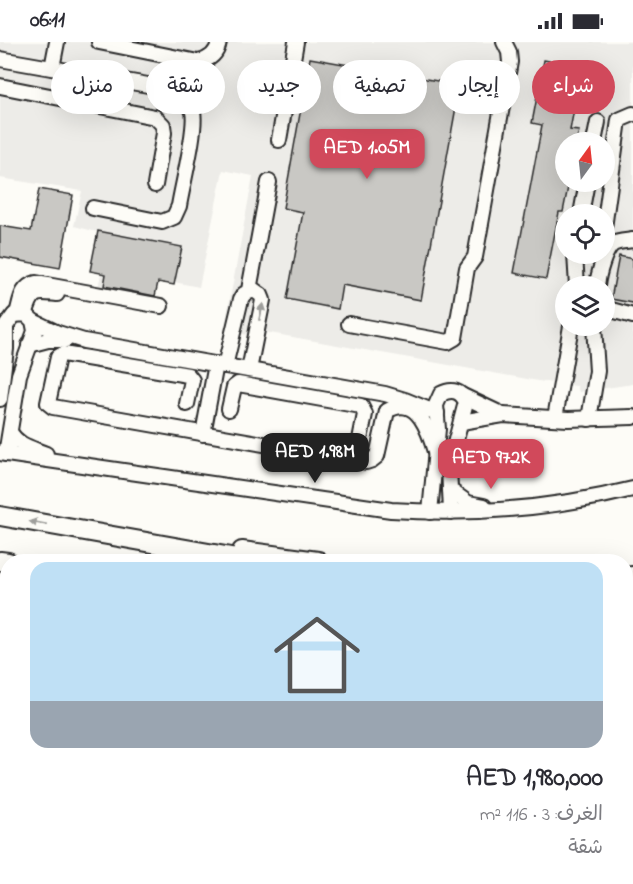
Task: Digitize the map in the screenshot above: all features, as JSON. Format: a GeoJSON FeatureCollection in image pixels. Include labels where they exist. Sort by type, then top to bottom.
{"type":"FeatureCollection","features":[{"type":"Feature","properties":{"kind":"main road"},"geometry":{"type":"LineString","coordinates":[[0,516],[214,554]]}},
{"type":"Feature","properties":{"kind":"main road"},"geometry":{"type":"LineString","coordinates":[[76,530],[263,554]]}},
{"type":"Feature","properties":{"kind":"street"},"geometry":{"type":"LineString","coordinates":[[54,60],[57,42]]}},
{"type":"Feature","properties":{"kind":"street"},"geometry":{"type":"LineString","coordinates":[[99,42],[198,62],[210,58],[219,42]]}},
{"type":"Feature","properties":{"kind":"street"},"geometry":{"type":"LineString","coordinates":[[279,140],[296,42]]}},
{"type":"Feature","properties":{"kind":"street"},"geometry":{"type":"LineString","coordinates":[[349,324],[445,342],[450,342],[455,338],[467,268],[475,257],[510,62],[509,52],[504,42]]}},
{"type":"Feature","properties":{"kind":"street"},"geometry":{"type":"LineString","coordinates":[[0,59],[51,68]]}},
{"type":"Feature","properties":{"kind":"street"},"geometry":{"type":"LineString","coordinates":[[93,208],[162,222],[174,217],[179,206],[194,127],[193,111],[185,98],[173,90],[134,83]]}},
{"type":"Feature","properties":{"kind":"street"},"geometry":{"type":"LineString","coordinates":[[0,86],[155,117],[163,125],[164,133],[155,185]]}},
{"type":"Feature","properties":{"kind":"street"},"geometry":{"type":"LineString","coordinates":[[608,204],[620,120],[633,114]]}},
{"type":"Feature","properties":{"kind":"street"},"geometry":{"type":"LineString","coordinates":[[596,132],[598,122]]}},
{"type":"Feature","properties":{"kind":"street"},"geometry":{"type":"LineString","coordinates":[[203,434],[241,299],[249,290],[269,182]]}},
{"type":"Feature","properties":{"kind":"street"},"geometry":{"type":"LineString","coordinates":[[598,276],[609,248],[614,243],[633,240]]}},
{"type":"Feature","properties":{"kind":"street"},"geometry":{"type":"LineString","coordinates":[[0,399],[3,339],[6,326],[17,317],[24,290],[29,285],[36,283],[160,306]]}},
{"type":"Feature","properties":{"kind":"street"},"geometry":{"type":"LineString","coordinates":[[249,290],[258,292],[263,300],[249,370]]}},
{"type":"Feature","properties":{"kind":"street"},"geometry":{"type":"LineString","coordinates":[[615,311],[633,316]]}},
{"type":"Feature","properties":{"kind":"street"},"geometry":{"type":"LineString","coordinates":[[17,317],[84,341],[385,394],[437,413]]}},
{"type":"Feature","properties":{"kind":"street"},"geometry":{"type":"LineString","coordinates":[[17,317],[35,331],[19,375],[10,432],[3,454],[391,510],[451,512],[522,509],[576,502],[633,489]]}},
{"type":"Feature","properties":{"kind":"street"},"geometry":{"type":"LineString","coordinates":[[555,418],[569,336]]}},
{"type":"Feature","properties":{"kind":"street"},"geometry":{"type":"LineString","coordinates":[[589,419],[597,371],[595,336]]}},
{"type":"Feature","properties":{"kind":"street"},"geometry":{"type":"LineString","coordinates":[[29,345],[48,340],[84,341]]}},
{"type":"Feature","properties":{"kind":"street"},"geometry":{"type":"LineString","coordinates":[[187,404],[192,380],[188,375],[63,354],[58,357],[48,403],[53,407],[366,462],[375,459],[378,453],[386,414],[389,410],[400,408],[411,410],[420,416],[428,429],[436,455]]}},
{"type":"Feature","properties":{"kind":"street"},"geometry":{"type":"LineString","coordinates":[[229,409],[234,387],[238,384],[361,406],[365,414],[356,460]]}},
{"type":"Feature","properties":{"kind":"street"},"geometry":{"type":"LineString","coordinates":[[385,394],[420,396],[453,390],[483,407],[504,415]]}},
{"type":"Feature","properties":{"kind":"street"},"geometry":{"type":"LineString","coordinates":[[430,512],[436,455],[436,405],[441,394]]}},
{"type":"Feature","properties":{"kind":"street"},"geometry":{"type":"LineString","coordinates":[[451,512],[448,478],[451,454],[466,402],[463,396]]}},
{"type":"Feature","properties":{"kind":"street"},"geometry":{"type":"LineString","coordinates":[[461,422],[504,415],[589,419],[633,417]]}},
{"type":"Feature","properties":{"kind":"street"},"geometry":{"type":"LineString","coordinates":[[10,432],[23,446],[76,464]]}},
{"type":"Feature","properties":{"kind":"street"},"geometry":{"type":"LineString","coordinates":[[450,490],[468,503],[522,509]]}},
{"type":"Feature","properties":{"kind":"shaded area"},"geometry":{"type":"Polygon","coordinates":[[[0,42],[633,42],[633,384],[579,392],[577,386],[259,331],[256,345],[246,343],[248,335],[224,331],[253,176],[223,170],[199,287],[154,278],[150,299],[98,288],[109,235],[74,226],[82,191],[0,178],[0,42]]]}},
{"type":"Feature","properties":{"kind":"building"},"geometry":{"type":"Polygon","coordinates":[[[310,58],[333,62],[333,114],[427,114],[427,79],[439,81],[439,114],[455,114],[421,300],[342,285],[338,309],[287,299],[303,212],[283,208],[300,114],[321,114],[321,60],[310,60],[310,58]]]}},
{"type":"Feature","properties":{"kind":"building"},"geometry":{"type":"Polygon","coordinates":[[[534,114],[573,114],[570,130],[579,131],[555,132],[555,192],[567,192],[565,204],[555,204],[555,233],[546,279],[514,273],[542,125],[532,123],[534,114]]]}},
{"type":"Feature","properties":{"kind":"building"},"geometry":{"type":"Polygon","coordinates":[[[39,189],[73,195],[60,268],[0,257],[0,226],[31,231],[39,189]]]}},
{"type":"Feature","properties":{"kind":"building"},"geometry":{"type":"Polygon","coordinates":[[[98,231],[182,247],[174,285],[158,282],[155,296],[104,286],[106,274],[90,271],[98,231]]]}},
{"type":"Feature","properties":{"kind":"building"},"geometry":{"type":"Polygon","coordinates":[[[619,256],[633,259],[633,303],[615,300],[615,278],[619,256]]]}}]}
